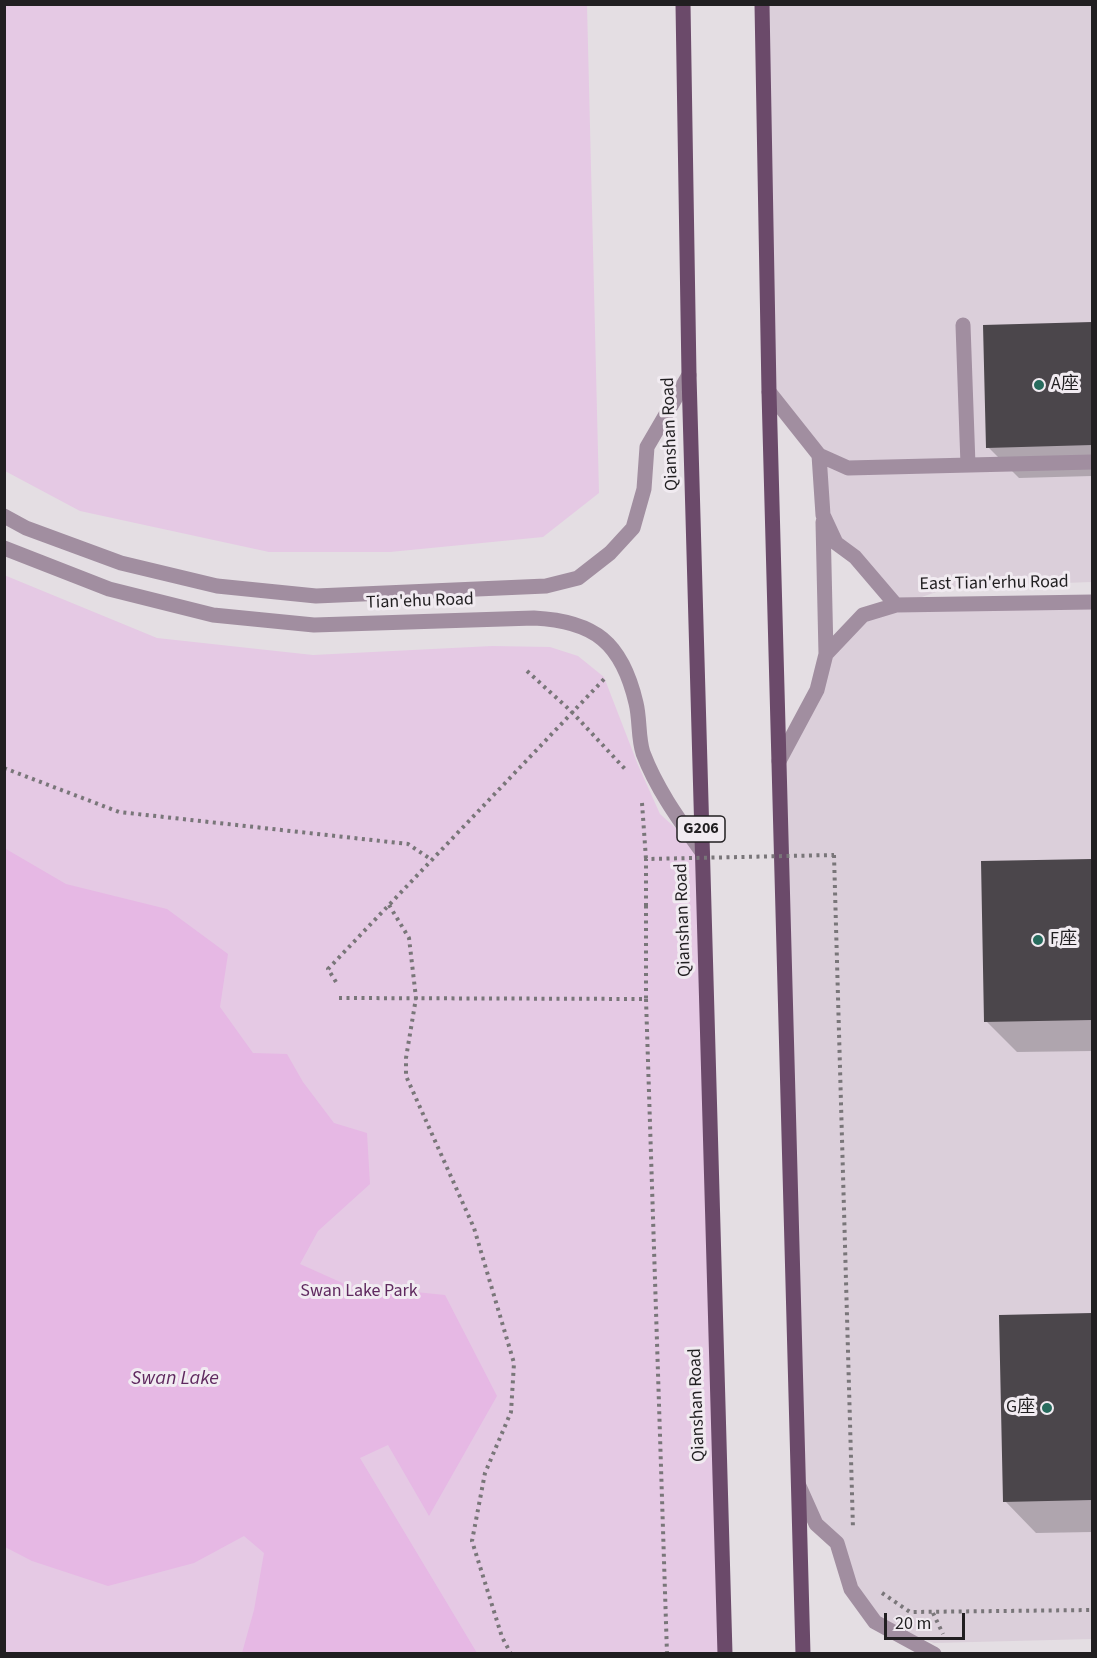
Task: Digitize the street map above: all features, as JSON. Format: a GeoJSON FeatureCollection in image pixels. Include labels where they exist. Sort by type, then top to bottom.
{"type":"FeatureCollection","features":[{"type":"Feature","properties":{"kind":"main road","name":"Qianshan Road"},"geometry":{"type":"LineString","coordinates":[[683,4],[689,375],[725,1653]]}},
{"type":"Feature","properties":{"kind":"main road"},"geometry":{"type":"LineString","coordinates":[[762,4],[769,392],[803,1653]]}},
{"type":"Feature","properties":{"kind":"street"},"geometry":{"type":"LineString","coordinates":[[963,325],[968,465]]}},
{"type":"Feature","properties":{"kind":"street","name":"Tian'ehu Road"},"geometry":{"type":"LineString","coordinates":[[4,516],[26,528],[121,563],[217,586],[316,596],[546,586],[578,578],[610,553],[633,528],[644,489],[647,447],[689,375]]}},
{"type":"Feature","properties":{"kind":"street"},"geometry":{"type":"LineString","coordinates":[[769,392],[819,455],[848,468],[1092,462]]}},
{"type":"Feature","properties":{"kind":"street","name":"East Tian'erhu Road"},"geometry":{"type":"LineString","coordinates":[[819,455],[823,514],[836,543],[855,557],[896,605]]}},
{"type":"Feature","properties":{"kind":"street"},"geometry":{"type":"LineString","coordinates":[[823,514],[826,654]]}},
{"type":"Feature","properties":{"kind":"street","name":"Tian'ehu Road"},"geometry":{"type":"LineString","coordinates":[[4,548],[109,589],[213,615],[315,625],[565,619],[597,633],[622,659],[636,704],[643,751],[660,791],[702,852]]}},
{"type":"Feature","properties":{"kind":"street","name":"East Tian'erhu Road"},"geometry":{"type":"LineString","coordinates":[[779,761],[817,690],[826,654],[863,615],[896,605],[1092,602]]}},
{"type":"Feature","properties":{"kind":"street"},"geometry":{"type":"LineString","coordinates":[[798,1486],[816,1524],[837,1544],[851,1589],[875,1622],[934,1653]]}},
{"type":"Feature","properties":{"kind":"path"},"geometry":{"type":"LineString","coordinates":[[336,982],[328,969],[622,659]]}},
{"type":"Feature","properties":{"kind":"path"},"geometry":{"type":"LineString","coordinates":[[527,671],[572,712],[625,769],[629,777]]}},
{"type":"Feature","properties":{"kind":"path"},"geometry":{"type":"LineString","coordinates":[[4,768],[119,812],[408,844],[432,860]]}},
{"type":"Feature","properties":{"kind":"path"},"geometry":{"type":"LineString","coordinates":[[638,794],[642,802],[646,859],[646,999],[667,1653]]}},
{"type":"Feature","properties":{"kind":"path"},"geometry":{"type":"LineString","coordinates":[[646,859],[834,855],[853,1531]]}},
{"type":"Feature","properties":{"kind":"path"},"geometry":{"type":"LineString","coordinates":[[389,906],[409,938],[416,998],[406,1058],[406,1076],[474,1228],[514,1364],[511,1412],[485,1473],[472,1541],[502,1637],[511,1653]]}},
{"type":"Feature","properties":{"kind":"path"},"geometry":{"type":"LineString","coordinates":[[339,998],[646,999]]}},
{"type":"Feature","properties":{"kind":"path"},"geometry":{"type":"LineString","coordinates":[[878,1590],[910,1612],[1092,1610]]}},
{"type":"Feature","properties":{"kind":"shaded area"},"geometry":{"type":"Polygon","coordinates":[[[762,5],[1092,5],[1092,582],[951,587],[898,605],[1092,602],[1092,1639],[934,1643],[875,1622],[837,1543],[799,1486],[779,761],[826,654],[863,615],[895,606],[836,543],[819,455],[769,392],[762,5]]]}},
{"type":"Feature","properties":{"kind":"green space"},"geometry":{"type":"Polygon","coordinates":[[[4,5],[587,5],[599,493],[543,537],[390,552],[269,552],[80,511],[5,471],[4,5]]]}},
{"type":"Feature","properties":{"kind":"green space","name":"Swan Lake Park"},"geometry":{"type":"Polygon","coordinates":[[[4,575],[157,638],[313,655],[492,646],[550,647],[578,656],[604,677],[638,765],[660,814],[702,852],[725,1653],[5,1653],[4,575]]]}},
{"type":"Feature","properties":{"kind":"water","name":"Swan Lake"},"geometry":{"type":"Polygon","coordinates":[[[5,793],[6,849],[66,884],[167,909],[228,954],[220,1007],[253,1053],[287,1054],[303,1082],[334,1123],[367,1133],[370,1184],[318,1231],[300,1264],[347,1285],[445,1295],[497,1396],[429,1516],[388,1445],[360,1458],[477,1653],[242,1653],[254,1610],[264,1553],[244,1536],[194,1563],[108,1586],[32,1561],[5,1547],[5,793]]]}},
{"type":"Feature","properties":{"kind":"building","name":"A座"},"geometry":{"type":"Polygon","coordinates":[[[1092,322],[1092,445],[986,448],[983,325],[1092,322]]]}},
{"type":"Feature","properties":{"kind":"building","name":"F座"},"geometry":{"type":"Polygon","coordinates":[[[1092,859],[1092,1020],[984,1022],[981,861],[1092,859]]]}},
{"type":"Feature","properties":{"kind":"building","name":"G座"},"geometry":{"type":"Polygon","coordinates":[[[1092,1313],[1092,1500],[1003,1502],[999,1315],[1092,1313]]]}},
{"type":"Feature","properties":{"kind":"place","name":"A座"},"geometry":{"type":"Point","coordinates":[1039,385]}},
{"type":"Feature","properties":{"kind":"place","name":"F座"},"geometry":{"type":"Point","coordinates":[1038,940]}},
{"type":"Feature","properties":{"kind":"place","name":"G座"},"geometry":{"type":"Point","coordinates":[1047,1408]}}]}
